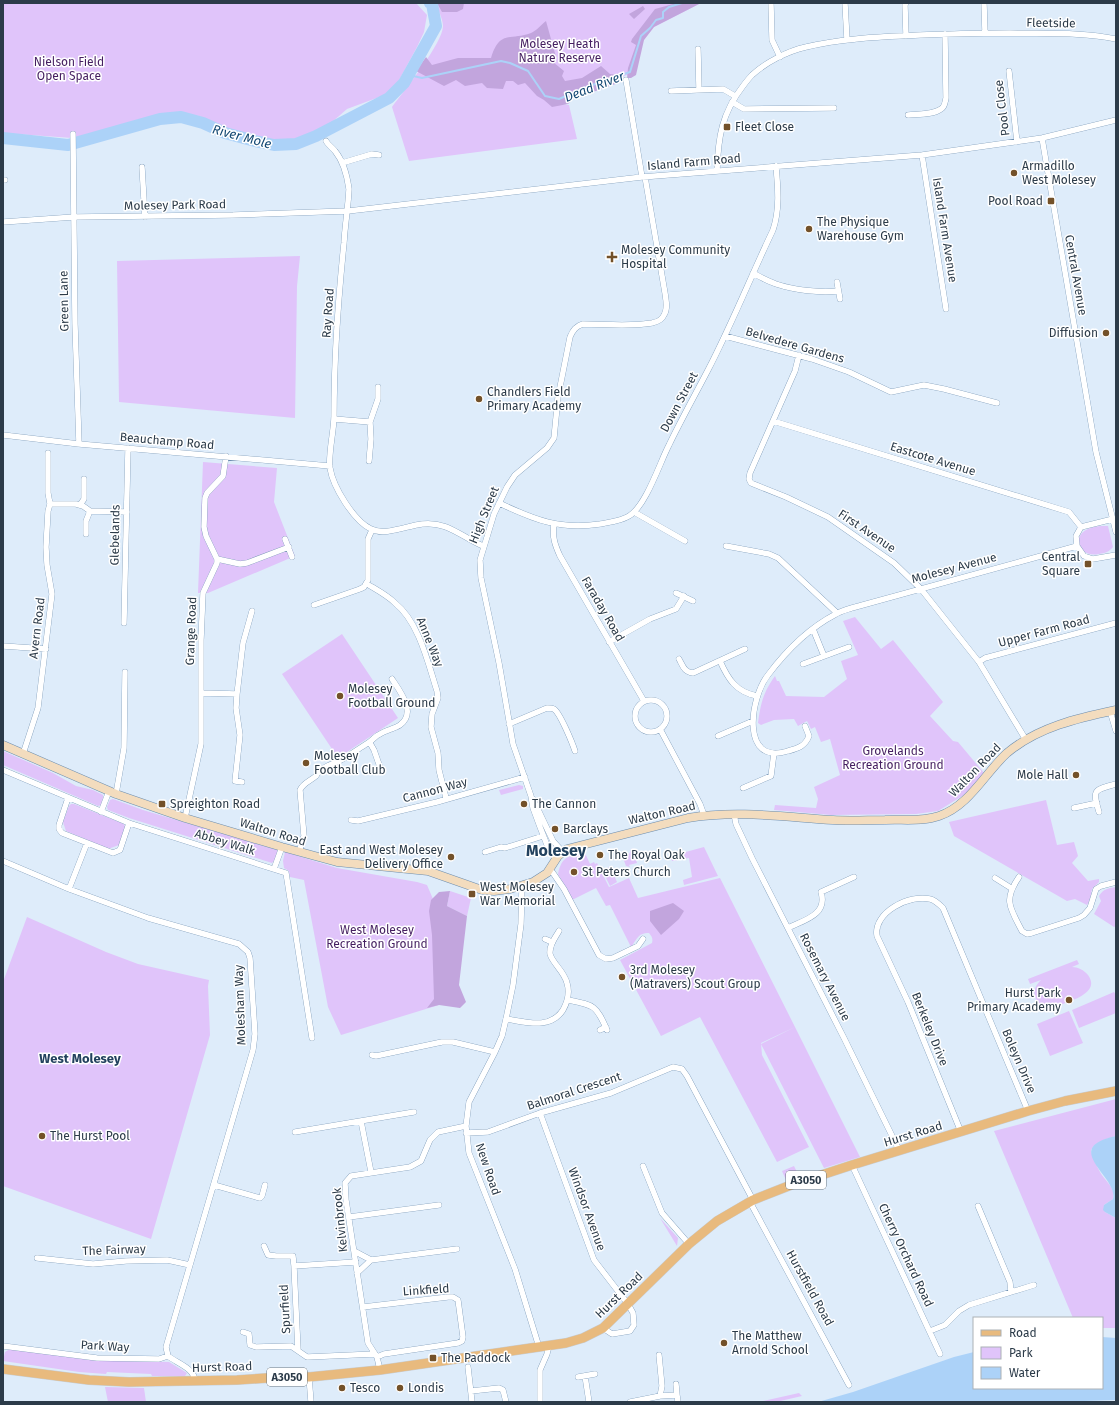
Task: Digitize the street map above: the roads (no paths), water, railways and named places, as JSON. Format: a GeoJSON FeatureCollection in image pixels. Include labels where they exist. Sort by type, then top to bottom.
{"type":"FeatureCollection","features":[{"type":"Feature","properties":{"kind":"main road","name":"Walton Road"},"geometry":{"type":"LineString","coordinates":[[3,745],[112,793],[185,818],[282,847],[337,862],[428,871],[482,890],[499,891],[518,887],[538,879],[549,870],[556,859],[563,852],[575,847],[704,815],[767,814],[847,820],[938,817],[959,805],[973,791],[996,763],[1035,734],[1060,725],[1113,711]]}},
{"type":"Feature","properties":{"kind":"main road","name":"Hurst Road"},"geometry":{"type":"LineString","coordinates":[[3,1369],[89,1380],[130,1382],[309,1377],[380,1370],[566,1343],[583,1338],[603,1328],[689,1244],[717,1221],[751,1201],[791,1185],[899,1150],[1028,1111],[1116,1090]]}},
{"type":"Feature","properties":{"kind":"street"},"geometry":{"type":"LineString","coordinates":[[771,3],[772,40],[780,57]]}},
{"type":"Feature","properties":{"kind":"street"},"geometry":{"type":"LineString","coordinates":[[845,3],[847,40]]}},
{"type":"Feature","properties":{"kind":"street"},"geometry":{"type":"LineString","coordinates":[[906,3],[906,36]]}},
{"type":"Feature","properties":{"kind":"street"},"geometry":{"type":"LineString","coordinates":[[984,3],[985,33]]}},
{"type":"Feature","properties":{"kind":"street"},"geometry":{"type":"LineString","coordinates":[[908,115],[934,112],[940,110],[945,105],[945,34]]}},
{"type":"Feature","properties":{"kind":"street","name":"Fleetside"},"geometry":{"type":"LineString","coordinates":[[717,171],[720,132],[724,118],[735,96],[752,75],[773,60],[804,47],[847,40],[945,34],[1073,34],[1104,36],[1116,39]]}},
{"type":"Feature","properties":{"kind":"street"},"geometry":{"type":"LineString","coordinates":[[698,49],[699,90]]}},
{"type":"Feature","properties":{"kind":"street","name":"Pool Close"},"geometry":{"type":"LineString","coordinates":[[1009,71],[1017,142]]}},
{"type":"Feature","properties":{"kind":"street"},"geometry":{"type":"LineString","coordinates":[[626,80],[643,177]]}},
{"type":"Feature","properties":{"kind":"street"},"geometry":{"type":"LineString","coordinates":[[671,91],[723,89],[735,96]]}},
{"type":"Feature","properties":{"kind":"street"},"geometry":{"type":"LineString","coordinates":[[732,102],[744,109],[834,108]]}},
{"type":"Feature","properties":{"kind":"street"},"geometry":{"type":"LineString","coordinates":[[1042,138],[1116,120]]}},
{"type":"Feature","properties":{"kind":"street","name":"Green Lane"},"geometry":{"type":"LineString","coordinates":[[72,136],[75,324],[79,444]]}},
{"type":"Feature","properties":{"kind":"street","name":"Island Farm Road"},"geometry":{"type":"LineString","coordinates":[[348,211],[643,177],[922,155],[1042,138]]}},
{"type":"Feature","properties":{"kind":"street","name":"Central Avenue"},"geometry":{"type":"LineString","coordinates":[[1042,138],[1096,452],[1116,532]]}},
{"type":"Feature","properties":{"kind":"street","name":"Ray Road"},"geometry":{"type":"LineString","coordinates":[[326,141],[342,163],[347,176],[349,189],[334,380],[334,419],[330,466]]}},
{"type":"Feature","properties":{"kind":"street"},"geometry":{"type":"LineString","coordinates":[[342,163],[372,154],[379,155]]}},
{"type":"Feature","properties":{"kind":"street","name":"Island Farm Avenue"},"geometry":{"type":"LineString","coordinates":[[922,155],[946,309]]}},
{"type":"Feature","properties":{"kind":"street","name":"Down Street"},"geometry":{"type":"LineString","coordinates":[[499,503],[531,518],[554,524],[588,526],[613,522],[629,516],[634,512],[645,496],[668,446],[725,336],[773,230],[778,216],[776,166]]}},
{"type":"Feature","properties":{"kind":"street"},"geometry":{"type":"LineString","coordinates":[[142,167],[144,217]]}},
{"type":"Feature","properties":{"kind":"street","name":"High Street"},"geometry":{"type":"LineString","coordinates":[[556,859],[549,850],[543,836],[513,744],[499,663],[481,578],[480,560],[483,546],[499,503],[507,487],[515,475],[552,443],[554,438],[558,397],[564,366],[570,337],[575,328],[583,324],[652,323],[662,319],[665,314],[665,293],[643,177]]}},
{"type":"Feature","properties":{"kind":"street","name":"Molesey Park Road"},"geometry":{"type":"LineString","coordinates":[[3,222],[74,217],[144,217],[348,211]]}},
{"type":"Feature","properties":{"kind":"street"},"geometry":{"type":"LineString","coordinates":[[753,273],[775,284],[787,287],[825,293],[838,291]]}},
{"type":"Feature","properties":{"kind":"street"},"geometry":{"type":"LineString","coordinates":[[836,282],[840,299]]}},
{"type":"Feature","properties":{"kind":"street","name":"Belvedere Gardens"},"geometry":{"type":"LineString","coordinates":[[725,336],[799,355],[849,372],[891,392],[924,385],[997,403]]}},
{"type":"Feature","properties":{"kind":"street","name":"First Avenue"},"geometry":{"type":"LineString","coordinates":[[799,355],[795,371],[750,473],[749,479],[751,483],[786,497],[828,517],[894,562],[920,589],[979,662],[1026,740]]}},
{"type":"Feature","properties":{"kind":"street"},"geometry":{"type":"LineString","coordinates":[[369,461],[371,439],[370,422],[378,399],[378,387]]}},
{"type":"Feature","properties":{"kind":"street"},"geometry":{"type":"LineString","coordinates":[[334,419],[370,422]]}},
{"type":"Feature","properties":{"kind":"street","name":"Eastcote Avenue"},"geometry":{"type":"LineString","coordinates":[[773,421],[1069,512],[1081,527]]}},
{"type":"Feature","properties":{"kind":"street","name":"Beauchamp Road"},"geometry":{"type":"LineString","coordinates":[[3,435],[79,444],[330,466]]}},
{"type":"Feature","properties":{"kind":"street","name":"Glebelands"},"geometry":{"type":"LineString","coordinates":[[124,623],[128,448]]}},
{"type":"Feature","properties":{"kind":"street","name":"Avern Road"},"geometry":{"type":"LineString","coordinates":[[23,754],[38,708],[52,594],[46,547],[48,511],[50,504],[48,493],[48,453]]}},
{"type":"Feature","properties":{"kind":"street"},"geometry":{"type":"LineString","coordinates":[[226,456],[223,476],[207,493],[205,498],[204,527],[206,536],[217,559],[240,564],[247,563],[289,547]]}},
{"type":"Feature","properties":{"kind":"street"},"geometry":{"type":"LineString","coordinates":[[330,466],[333,480],[342,498],[356,517],[372,530],[384,532],[422,524],[443,526],[451,528],[483,546]]}},
{"type":"Feature","properties":{"kind":"street"},"geometry":{"type":"LineString","coordinates":[[80,505],[84,498],[84,479]]}},
{"type":"Feature","properties":{"kind":"street"},"geometry":{"type":"LineString","coordinates":[[50,504],[80,505],[90,511],[127,512]]}},
{"type":"Feature","properties":{"kind":"street"},"geometry":{"type":"LineString","coordinates":[[86,534],[86,521],[90,511]]}},
{"type":"Feature","properties":{"kind":"street"},"geometry":{"type":"LineString","coordinates":[[634,512],[685,541]]}},
{"type":"Feature","properties":{"kind":"street"},"geometry":{"type":"LineString","coordinates":[[1113,519],[1081,527],[1076,536],[1077,546],[1084,556],[1093,559],[1116,555]]}},
{"type":"Feature","properties":{"kind":"street","name":"Faraday Road"},"geometry":{"type":"LineString","coordinates":[[554,524],[554,543],[609,642],[644,701]]}},
{"type":"Feature","properties":{"kind":"street"},"geometry":{"type":"LineString","coordinates":[[314,605],[360,589],[367,584],[368,539],[372,530]]}},
{"type":"Feature","properties":{"kind":"street"},"geometry":{"type":"LineString","coordinates":[[285,539],[292,557]]}},
{"type":"Feature","properties":{"kind":"street"},"geometry":{"type":"LineString","coordinates":[[726,546],[769,554],[778,558],[837,613]]}},
{"type":"Feature","properties":{"kind":"street","name":"Molesey Avenue"},"geometry":{"type":"LineString","coordinates":[[774,753],[768,752],[759,746],[754,734],[753,721],[757,696],[768,676],[803,636],[813,629],[837,613],[859,606],[1077,546]]}},
{"type":"Feature","properties":{"kind":"street","name":"Grange Road"},"geometry":{"type":"LineString","coordinates":[[185,818],[201,744],[201,640],[203,593],[217,563],[217,559]]}},
{"type":"Feature","properties":{"kind":"street","name":"Anne Way"},"geometry":{"type":"LineString","coordinates":[[367,584],[396,603],[410,620],[420,640],[437,691],[431,727],[438,753],[439,770],[446,798]]}},
{"type":"Feature","properties":{"kind":"street"},"geometry":{"type":"LineString","coordinates":[[676,593],[693,601]]}},
{"type":"Feature","properties":{"kind":"street"},"geometry":{"type":"LineString","coordinates":[[609,642],[650,620],[676,609],[684,596]]}},
{"type":"Feature","properties":{"kind":"street"},"geometry":{"type":"LineString","coordinates":[[242,782],[235,782],[240,735],[236,708],[243,643],[252,611]]}},
{"type":"Feature","properties":{"kind":"street","name":"Upper Farm Road"},"geometry":{"type":"LineString","coordinates":[[979,662],[985,658],[1116,623]]}},
{"type":"Feature","properties":{"kind":"street"},"geometry":{"type":"LineString","coordinates":[[813,629],[824,656]]}},
{"type":"Feature","properties":{"kind":"street"},"geometry":{"type":"LineString","coordinates":[[3,646],[46,649]]}},
{"type":"Feature","properties":{"kind":"street"},"geometry":{"type":"LineString","coordinates":[[803,664],[849,647]]}},
{"type":"Feature","properties":{"kind":"street"},"geometry":{"type":"LineString","coordinates":[[680,659],[684,669],[693,673],[745,649]]}},
{"type":"Feature","properties":{"kind":"street"},"geometry":{"type":"LineString","coordinates":[[720,660],[734,685],[740,691],[757,696]]}},
{"type":"Feature","properties":{"kind":"street"},"geometry":{"type":"LineString","coordinates":[[101,812],[112,793],[124,748],[125,672]]}},
{"type":"Feature","properties":{"kind":"street"},"geometry":{"type":"LineString","coordinates":[[300,852],[304,836],[301,787],[320,771],[370,743],[374,737],[379,734],[404,722],[407,711],[404,698],[392,679]]}},
{"type":"Feature","properties":{"kind":"street"},"geometry":{"type":"LineString","coordinates":[[202,694],[237,694]]}},
{"type":"Feature","properties":{"kind":"street"},"geometry":{"type":"LineString","coordinates":[[649,700],[660,702],[667,710],[666,721],[660,729],[654,732],[649,732],[639,726],[635,715],[636,710],[644,701],[649,700]]}},
{"type":"Feature","properties":{"kind":"street"},"geometry":{"type":"LineString","coordinates":[[509,724],[547,708],[551,708],[555,710],[564,726],[575,751]]}},
{"type":"Feature","properties":{"kind":"street"},"geometry":{"type":"LineString","coordinates":[[1113,711],[1116,731]]}},
{"type":"Feature","properties":{"kind":"street"},"geometry":{"type":"LineString","coordinates":[[718,736],[753,721]]}},
{"type":"Feature","properties":{"kind":"street"},"geometry":{"type":"LineString","coordinates":[[743,788],[771,776],[774,753],[780,754],[806,744],[809,736],[806,726]]}},
{"type":"Feature","properties":{"kind":"street"},"geometry":{"type":"LineString","coordinates":[[660,729],[700,804],[704,815]]}},
{"type":"Feature","properties":{"kind":"street"},"geometry":{"type":"LineString","coordinates":[[370,743],[374,750],[380,770]]}},
{"type":"Feature","properties":{"kind":"street","name":"Abbey Walk"},"geometry":{"type":"LineString","coordinates":[[3,770],[129,823],[286,873],[312,1038]]}},
{"type":"Feature","properties":{"kind":"street","name":"Cannon Way"},"geometry":{"type":"LineString","coordinates":[[351,820],[358,821],[525,777]]}},
{"type":"Feature","properties":{"kind":"street"},"geometry":{"type":"LineString","coordinates":[[1099,812],[1095,796],[1096,792],[1100,788],[1116,784]]}},
{"type":"Feature","properties":{"kind":"street","name":"High Street"},"geometry":{"type":"LineString","coordinates":[[531,796],[553,841],[563,852]]}},
{"type":"Feature","properties":{"kind":"street"},"geometry":{"type":"LineString","coordinates":[[68,798],[59,825],[59,829],[62,833],[113,853],[120,850],[129,823]]}},
{"type":"Feature","properties":{"kind":"street"},"geometry":{"type":"LineString","coordinates":[[1074,808],[1097,803]]}},
{"type":"Feature","properties":{"kind":"street","name":"Rosemary Avenue"},"geometry":{"type":"LineString","coordinates":[[734,814],[734,821],[899,1150]]}},
{"type":"Feature","properties":{"kind":"street"},"geometry":{"type":"LineString","coordinates":[[486,852],[501,847],[505,848],[543,836]]}},
{"type":"Feature","properties":{"kind":"street"},"geometry":{"type":"LineString","coordinates":[[69,889],[87,843]]}},
{"type":"Feature","properties":{"kind":"street"},"geometry":{"type":"LineString","coordinates":[[274,869],[282,847]]}},
{"type":"Feature","properties":{"kind":"street","name":"Molesham Way"},"geometry":{"type":"LineString","coordinates":[[3,860],[69,889],[153,920],[239,944],[248,952],[250,958],[254,1042],[253,1050],[166,1347],[168,1356]]}},
{"type":"Feature","properties":{"kind":"street"},"geometry":{"type":"LineString","coordinates":[[549,870],[553,873],[564,889],[599,955],[606,959],[613,958],[638,946],[643,939]]}},
{"type":"Feature","properties":{"kind":"street"},"geometry":{"type":"LineString","coordinates":[[788,928],[817,913],[823,899],[820,892],[854,876]]}},
{"type":"Feature","properties":{"kind":"street"},"geometry":{"type":"LineString","coordinates":[[1019,876],[1011,888],[1010,904],[1022,931],[1027,934],[1079,918],[1090,908],[1096,889],[1116,882]]}},
{"type":"Feature","properties":{"kind":"street"},"geometry":{"type":"LineString","coordinates":[[995,878],[1011,888]]}},
{"type":"Feature","properties":{"kind":"street","name":"New Road"},"geometry":{"type":"LineString","coordinates":[[518,887],[521,903],[521,924],[513,985],[506,1019],[502,1036],[495,1052],[469,1102],[466,1133],[469,1153],[515,1270],[539,1347]]}},
{"type":"Feature","properties":{"kind":"street","name":"Boleyn Drive"},"geometry":{"type":"LineString","coordinates":[[877,936],[876,928],[879,920],[889,910],[908,901],[931,899],[943,908],[1028,1111]]}},
{"type":"Feature","properties":{"kind":"street"},"geometry":{"type":"LineString","coordinates":[[506,1019],[532,1023],[547,1023],[559,1017],[568,1000],[569,993],[567,982],[550,954],[552,942],[559,931]]}},
{"type":"Feature","properties":{"kind":"street","name":"Berkeley Drive"},"geometry":{"type":"LineString","coordinates":[[877,936],[908,1002],[961,1132]]}},
{"type":"Feature","properties":{"kind":"street"},"geometry":{"type":"LineString","coordinates":[[545,939],[552,942]]}},
{"type":"Feature","properties":{"kind":"street"},"geometry":{"type":"LineString","coordinates":[[568,1000],[591,1005],[599,1013],[606,1028],[600,1030]]}},
{"type":"Feature","properties":{"kind":"street"},"geometry":{"type":"LineString","coordinates":[[372,1054],[376,1056],[442,1042],[453,1042],[495,1052]]}},
{"type":"Feature","properties":{"kind":"street","name":"Balmoral Crescent"},"geometry":{"type":"LineString","coordinates":[[466,1133],[488,1132],[540,1113],[611,1093],[666,1069],[673,1067],[682,1069],[751,1201]]}},
{"type":"Feature","properties":{"kind":"street"},"geometry":{"type":"LineString","coordinates":[[295,1132],[414,1112]]}},
{"type":"Feature","properties":{"kind":"street","name":"Windsor Avenue"},"geometry":{"type":"LineString","coordinates":[[540,1113],[594,1260],[628,1304]]}},
{"type":"Feature","properties":{"kind":"street"},"geometry":{"type":"LineString","coordinates":[[361,1121],[370,1172]]}},
{"type":"Feature","properties":{"kind":"street","name":"Kelvinbrook"},"geometry":{"type":"LineString","coordinates":[[380,1370],[376,1356],[368,1343],[345,1183],[351,1176],[410,1167],[421,1161],[430,1140],[438,1132],[466,1126]]}},
{"type":"Feature","properties":{"kind":"street","name":"Cherry Orchard Road"},"geometry":{"type":"LineString","coordinates":[[852,1165],[940,1354]]}},
{"type":"Feature","properties":{"kind":"street"},"geometry":{"type":"LineString","coordinates":[[644,1166],[662,1212],[689,1244]]}},
{"type":"Feature","properties":{"kind":"street"},"geometry":{"type":"LineString","coordinates":[[214,1185],[260,1198],[265,1186]]}},
{"type":"Feature","properties":{"kind":"street","name":"Hurstfield Road"},"geometry":{"type":"LineString","coordinates":[[751,1201],[849,1385]]}},
{"type":"Feature","properties":{"kind":"street"},"geometry":{"type":"LineString","coordinates":[[350,1217],[439,1205]]}},
{"type":"Feature","properties":{"kind":"street"},"geometry":{"type":"LineString","coordinates":[[978,1206],[1010,1282],[1011,1292]]}},
{"type":"Feature","properties":{"kind":"street"},"geometry":{"type":"LineString","coordinates":[[264,1246],[268,1255],[293,1256],[294,1266],[356,1262]]}},
{"type":"Feature","properties":{"kind":"street"},"geometry":{"type":"LineString","coordinates":[[354,1251],[371,1260],[457,1249]]}},
{"type":"Feature","properties":{"kind":"street","name":"The Fairway"},"geometry":{"type":"LineString","coordinates":[[37,1258],[93,1264],[126,1261],[167,1260],[190,1265]]}},
{"type":"Feature","properties":{"kind":"street"},"geometry":{"type":"LineString","coordinates":[[357,1273],[371,1260]]}},
{"type":"Feature","properties":{"kind":"street","name":"Spurfield"},"geometry":{"type":"LineString","coordinates":[[294,1266],[298,1350]]}},
{"type":"Feature","properties":{"kind":"street"},"geometry":{"type":"LineString","coordinates":[[930,1331],[945,1325],[959,1311],[969,1305],[1034,1285]]}},
{"type":"Feature","properties":{"kind":"street","name":"Linkfield"},"geometry":{"type":"LineString","coordinates":[[363,1307],[448,1297],[453,1297],[458,1300],[463,1337],[462,1341],[458,1343],[376,1356]]}},
{"type":"Feature","properties":{"kind":"street"},"geometry":{"type":"LineString","coordinates":[[603,1328],[612,1334],[630,1331],[634,1325],[633,1313],[628,1304]]}},
{"type":"Feature","properties":{"kind":"street"},"geometry":{"type":"LineString","coordinates":[[243,1332],[249,1334],[250,1345],[256,1347],[291,1346],[307,1357],[376,1356]]}},
{"type":"Feature","properties":{"kind":"street"},"geometry":{"type":"LineString","coordinates":[[540,1402],[540,1370],[549,1345]]}},
{"type":"Feature","properties":{"kind":"street","name":"Park Way"},"geometry":{"type":"LineString","coordinates":[[3,1346],[97,1358],[159,1358],[168,1356]]}},
{"type":"Feature","properties":{"kind":"street"},"geometry":{"type":"LineString","coordinates":[[659,1355],[662,1386],[660,1396]]}},
{"type":"Feature","properties":{"kind":"street"},"geometry":{"type":"LineString","coordinates":[[168,1356],[191,1371],[195,1380]]}},
{"type":"Feature","properties":{"kind":"street"},"geometry":{"type":"LineString","coordinates":[[468,1367],[472,1402]]}},
{"type":"Feature","properties":{"kind":"street"},"geometry":{"type":"LineString","coordinates":[[578,1377],[595,1374]]}},
{"type":"Feature","properties":{"kind":"street"},"geometry":{"type":"LineString","coordinates":[[585,1376],[589,1402]]}},
{"type":"Feature","properties":{"kind":"street"},"geometry":{"type":"LineString","coordinates":[[309,1377],[311,1402]]}},
{"type":"Feature","properties":{"kind":"street"},"geometry":{"type":"LineString","coordinates":[[676,1384],[678,1402]]}},
{"type":"Feature","properties":{"kind":"street"},"geometry":{"type":"LineString","coordinates":[[471,1391],[499,1388],[503,1390],[506,1402]]}},
{"type":"Feature","properties":{"kind":"street"},"geometry":{"type":"LineString","coordinates":[[630,1402],[660,1396],[677,1395]]}},
{"type":"Feature","properties":{"kind":"water"},"geometry":{"type":"Polygon","coordinates":[[[1116,1136],[1116,1218],[1103,1210],[1104,1205],[1113,1199],[1113,1190],[1095,1164],[1092,1155],[1092,1148],[1100,1141],[1116,1136]]]}},
{"type":"Feature","properties":{"kind":"water"},"geometry":{"type":"Polygon","coordinates":[[[1103,1337],[1116,1338],[1116,1400],[1053,1402],[818,1402],[853,1392],[954,1357],[973,1352],[973,1389],[1103,1389],[1103,1337]]]}},
{"type":"Feature","properties":{"kind":"waterway","name":"River Mole"},"geometry":{"type":"LineString","coordinates":[[3,138],[68,145],[160,119],[181,117],[203,123],[225,133],[255,141],[274,145],[296,144],[316,136],[389,98],[404,83],[436,26],[432,4],[430,3]]}},
{"type":"Feature","properties":{"kind":"waterway","name":"Dead River"},"geometry":{"type":"LineString","coordinates":[[409,75],[422,78],[501,61],[510,63],[528,71],[545,96],[559,99],[584,88],[630,72],[641,36],[656,20],[663,18],[663,12],[669,7],[682,3]]}},
{"type":"Feature","properties":{"kind":"place","name":"Fleet Close"},"geometry":{"type":"Point","coordinates":[727,127]}},
{"type":"Feature","properties":{"kind":"place","name":"Armadillo West Molesey"},"geometry":{"type":"Point","coordinates":[1014,173]}},
{"type":"Feature","properties":{"kind":"place","name":"Pool Road"},"geometry":{"type":"Point","coordinates":[1051,201]}},
{"type":"Feature","properties":{"kind":"place","name":"The Physique Warehouse Gym"},"geometry":{"type":"Point","coordinates":[809,229]}},
{"type":"Feature","properties":{"kind":"place","name":"Molesey Community Hospital"},"geometry":{"type":"Point","coordinates":[612,257]}},
{"type":"Feature","properties":{"kind":"place","name":"Diffusion"},"geometry":{"type":"Point","coordinates":[1106,333]}},
{"type":"Feature","properties":{"kind":"place","name":"Chandlers Field Primary Academy"},"geometry":{"type":"Point","coordinates":[479,399]}},
{"type":"Feature","properties":{"kind":"place","name":"Central Square"},"geometry":{"type":"Point","coordinates":[1088,564]}},
{"type":"Feature","properties":{"kind":"place","name":"Molesey Football Ground"},"geometry":{"type":"Point","coordinates":[340,696]}},
{"type":"Feature","properties":{"kind":"place","name":"Molesey Football Club"},"geometry":{"type":"Point","coordinates":[306,763]}},
{"type":"Feature","properties":{"kind":"place","name":"Mole Hall"},"geometry":{"type":"Point","coordinates":[1076,775]}},
{"type":"Feature","properties":{"kind":"place","name":"Spreighton Road"},"geometry":{"type":"Point","coordinates":[162,804]}},
{"type":"Feature","properties":{"kind":"place","name":"The Cannon"},"geometry":{"type":"Point","coordinates":[524,804]}},
{"type":"Feature","properties":{"kind":"place","name":"Barclays"},"geometry":{"type":"Point","coordinates":[555,829]}},
{"type":"Feature","properties":{"kind":"place","name":"The Royal Oak"},"geometry":{"type":"Point","coordinates":[600,855]}},
{"type":"Feature","properties":{"kind":"place","name":"East and West Molesey Delivery Office"},"geometry":{"type":"Point","coordinates":[451,857]}},
{"type":"Feature","properties":{"kind":"place","name":"St Peters Church"},"geometry":{"type":"Point","coordinates":[574,872]}},
{"type":"Feature","properties":{"kind":"place","name":"West Molesey War Memorial"},"geometry":{"type":"Point","coordinates":[472,894]}},
{"type":"Feature","properties":{"kind":"place","name":"3rd Molesey (Matravers) Scout Group"},"geometry":{"type":"Point","coordinates":[622,977]}},
{"type":"Feature","properties":{"kind":"place","name":"Hurst Park Primary Academy"},"geometry":{"type":"Point","coordinates":[1069,1000]}},
{"type":"Feature","properties":{"kind":"place","name":"The Hurst Pool"},"geometry":{"type":"Point","coordinates":[42,1136]}},
{"type":"Feature","properties":{"kind":"place","name":"The Matthew Arnold School"},"geometry":{"type":"Point","coordinates":[724,1343]}},
{"type":"Feature","properties":{"kind":"place","name":"The Paddock"},"geometry":{"type":"Point","coordinates":[433,1358]}},
{"type":"Feature","properties":{"kind":"place","name":"Tesco"},"geometry":{"type":"Point","coordinates":[342,1388]}},
{"type":"Feature","properties":{"kind":"place","name":"Londis"},"geometry":{"type":"Point","coordinates":[400,1388]}},
{"type":"Feature","properties":{"kind":"district","name":"Molesey"},"geometry":{"type":"Point","coordinates":[556,850]}},
{"type":"Feature","properties":{"kind":"district","name":"West Molesey"},"geometry":{"type":"Point","coordinates":[80,1058]}},
{"type":"Feature","properties":{"kind":"park label","name":"Molesey Heath Nature Reserve"},"geometry":{"type":"Point","coordinates":[560,51]}},
{"type":"Feature","properties":{"kind":"park label","name":"Nielson Field Open Space"},"geometry":{"type":"Point","coordinates":[69,69]}},
{"type":"Feature","properties":{"kind":"park label","name":"Grovelands Recreation Ground"},"geometry":{"type":"Point","coordinates":[893,758]}},
{"type":"Feature","properties":{"kind":"park label","name":"West Molesey Recreation Ground"},"geometry":{"type":"Point","coordinates":[377,937]}}]}
